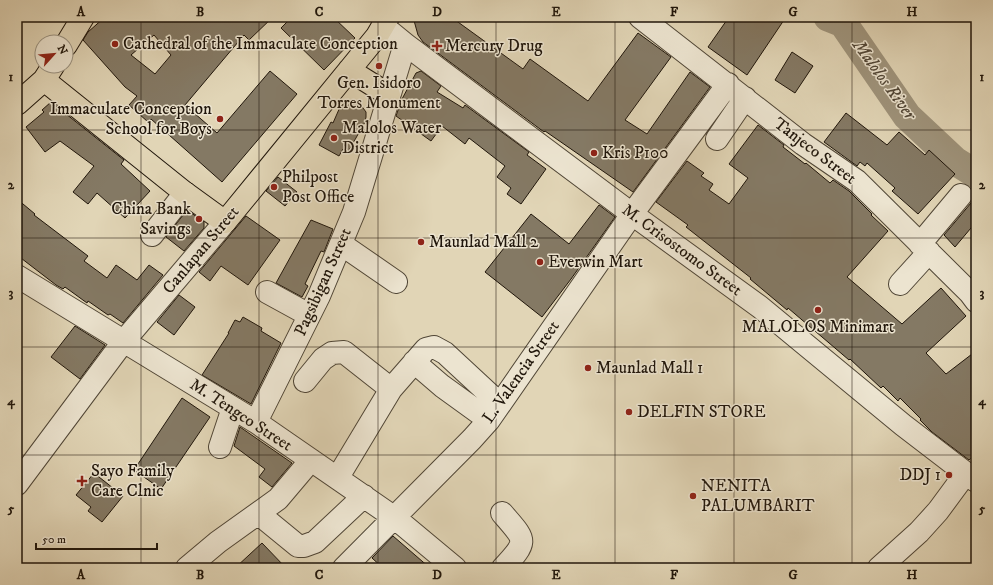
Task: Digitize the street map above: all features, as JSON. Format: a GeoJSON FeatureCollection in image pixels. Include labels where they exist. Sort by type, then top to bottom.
{"type":"FeatureCollection","features":[{"type":"Feature","properties":{"kind":"main road"},"geometry":{"type":"LineString","coordinates":[[73,34],[84,17]]}},
{"type":"Feature","properties":{"kind":"main road","name":"Canlapan Street"},"geometry":{"type":"LineString","coordinates":[[225,222],[350,70],[377,36],[385,21]]}},
{"type":"Feature","properties":{"kind":"main road"},"geometry":{"type":"LineString","coordinates":[[350,70],[389,95]]}},
{"type":"Feature","properties":{"kind":"main road"},"geometry":{"type":"LineString","coordinates":[[17,104],[47,74]]}},
{"type":"Feature","properties":{"kind":"main road"},"geometry":{"type":"LineString","coordinates":[[49,74],[185,192],[225,222]]}},
{"type":"Feature","properties":{"kind":"street","name":"Tanjeco Street"},"geometry":{"type":"LineString","coordinates":[[640,17],[728,84],[803,144],[857,181],[970,293],[976,301]]}},
{"type":"Feature","properties":{"kind":"street","name":"M. Crisostomo Street"},"geometry":{"type":"LineString","coordinates":[[385,21],[405,44],[632,214],[760,307],[903,425],[971,477]]}},
{"type":"Feature","properties":{"kind":"street","name":"Pagsibigan Street"},"geometry":{"type":"LineString","coordinates":[[256,422],[319,296],[354,212],[405,44]]}},
{"type":"Feature","properties":{"kind":"street","name":"L. Valencia Street"},"geometry":{"type":"LineString","coordinates":[[344,568],[472,439],[494,412],[632,214],[728,84]]}},
{"type":"Feature","properties":{"kind":"street"},"geometry":{"type":"LineString","coordinates":[[717,139],[745,98]]}},
{"type":"Feature","properties":{"kind":"street"},"geometry":{"type":"LineString","coordinates":[[152,235],[185,192]]}},
{"type":"Feature","properties":{"kind":"street"},"geometry":{"type":"LineString","coordinates":[[900,284],[961,195]]}},
{"type":"Feature","properties":{"kind":"street","name":"Canlapan Street"},"geometry":{"type":"LineString","coordinates":[[17,484],[123,342],[225,222]]}},
{"type":"Feature","properties":{"kind":"street"},"geometry":{"type":"LineString","coordinates":[[341,244],[396,282]]}},
{"type":"Feature","properties":{"kind":"street","name":"M. Tengco Street"},"geometry":{"type":"LineString","coordinates":[[17,276],[256,422],[338,477],[395,518],[455,568]]}},
{"type":"Feature","properties":{"kind":"street"},"geometry":{"type":"LineString","coordinates":[[267,292],[309,315]]}},
{"type":"Feature","properties":{"kind":"street"},"geometry":{"type":"LineString","coordinates":[[338,477],[391,389],[426,349],[434,347],[445,353],[494,412]]}},
{"type":"Feature","properties":{"kind":"street"},"geometry":{"type":"LineString","coordinates":[[305,381],[323,359],[332,352],[344,352],[391,389]]}},
{"type":"Feature","properties":{"kind":"street"},"geometry":{"type":"LineString","coordinates":[[220,446],[233,408]]}},
{"type":"Feature","properties":{"kind":"street"},"geometry":{"type":"LineString","coordinates":[[187,568],[218,542],[278,499],[311,460]]}},
{"type":"Feature","properties":{"kind":"street"},"geometry":{"type":"LineString","coordinates":[[879,568],[919,532],[971,477]]}},
{"type":"Feature","properties":{"kind":"street"},"geometry":{"type":"LineString","coordinates":[[259,514],[298,546],[304,546],[315,542],[364,496]]}},
{"type":"Feature","properties":{"kind":"street"},"geometry":{"type":"LineString","coordinates":[[502,513],[519,533],[522,542],[519,550],[503,568]]}},
{"type":"Feature","properties":{"kind":"building"},"geometry":{"type":"Polygon","coordinates":[[[105,17],[273,17],[249,40],[244,35],[185,105],[217,133],[270,71],[297,94],[222,182],[151,119],[148,122],[129,105],[137,96],[125,87],[83,40],[88,32],[105,17]],[[154,35],[131,55],[155,74],[171,55],[154,35]]]}},
{"type":"Feature","properties":{"kind":"building"},"geometry":{"type":"Polygon","coordinates":[[[292,17],[333,17],[355,38],[324,70],[281,28],[292,17]]]}},
{"type":"Feature","properties":{"kind":"building"},"geometry":{"type":"Polygon","coordinates":[[[413,17],[451,17],[523,69],[530,59],[588,101],[638,33],[671,57],[625,120],[647,134],[690,72],[710,87],[633,192],[545,131],[544,132],[423,42],[418,35],[413,17]]]}},
{"type":"Feature","properties":{"kind":"building"},"geometry":{"type":"Polygon","coordinates":[[[729,17],[786,17],[747,75],[708,47],[729,17]]]}},
{"type":"Feature","properties":{"kind":"building"},"geometry":{"type":"Polygon","coordinates":[[[792,52],[813,66],[795,93],[775,80],[792,52]]]}},
{"type":"Feature","properties":{"kind":"building"},"geometry":{"type":"Polygon","coordinates":[[[421,71],[441,86],[437,92],[463,108],[465,105],[529,152],[527,155],[546,169],[521,204],[507,194],[511,188],[497,177],[505,166],[469,138],[465,144],[442,126],[431,141],[396,116],[402,99],[416,73],[421,71]]]}},
{"type":"Feature","properties":{"kind":"building"},"geometry":{"type":"Polygon","coordinates":[[[347,101],[356,101],[360,104],[366,112],[366,117],[365,122],[348,152],[343,149],[339,156],[319,145],[331,122],[333,123],[340,107],[347,101]]]}},
{"type":"Feature","properties":{"kind":"building"},"geometry":{"type":"Polygon","coordinates":[[[51,102],[124,160],[121,164],[150,191],[125,218],[97,193],[88,204],[73,192],[94,166],[60,141],[45,152],[26,127],[44,112],[42,110],[51,102]]]}},
{"type":"Feature","properties":{"kind":"building"},"geometry":{"type":"Polygon","coordinates":[[[846,113],[887,145],[899,132],[925,155],[929,150],[955,174],[918,214],[892,191],[895,188],[867,163],[865,166],[860,162],[857,166],[824,142],[846,113]]]}},
{"type":"Feature","properties":{"kind":"building"},"geometry":{"type":"Polygon","coordinates":[[[758,125],[784,145],[783,147],[805,164],[806,163],[830,183],[833,180],[849,191],[888,231],[847,277],[902,324],[941,288],[966,316],[926,353],[946,374],[976,351],[976,454],[969,460],[932,432],[900,398],[898,401],[883,386],[881,388],[850,359],[849,360],[788,308],[787,310],[750,279],[751,278],[686,227],[688,225],[656,202],[687,161],[704,173],[701,176],[713,184],[709,190],[729,204],[748,178],[729,164],[758,125]]]}},
{"type":"Feature","properties":{"kind":"building"},"geometry":{"type":"Polygon","coordinates":[[[278,177],[297,192],[285,206],[266,191],[278,177]]]}},
{"type":"Feature","properties":{"kind":"building"},"geometry":{"type":"Polygon","coordinates":[[[976,194],[976,222],[955,247],[944,235],[971,203],[976,194]]]}},
{"type":"Feature","properties":{"kind":"building"},"geometry":{"type":"Polygon","coordinates":[[[17,199],[35,214],[34,215],[88,256],[84,261],[107,278],[116,265],[137,280],[149,265],[163,275],[123,323],[110,314],[108,315],[88,301],[87,303],[65,287],[63,289],[56,285],[17,255],[17,199]]]}},
{"type":"Feature","properties":{"kind":"building"},"geometry":{"type":"Polygon","coordinates":[[[599,205],[615,217],[542,317],[485,272],[531,214],[569,244],[599,205]]]}},
{"type":"Feature","properties":{"kind":"building"},"geometry":{"type":"Polygon","coordinates":[[[187,210],[204,222],[204,228],[184,251],[166,237],[187,210]]]}},
{"type":"Feature","properties":{"kind":"building"},"geometry":{"type":"Polygon","coordinates":[[[246,216],[280,240],[248,285],[221,266],[210,281],[199,272],[246,216]]]}},
{"type":"Feature","properties":{"kind":"building"},"geometry":{"type":"Polygon","coordinates":[[[311,220],[333,229],[324,252],[321,251],[305,284],[308,286],[302,297],[276,283],[311,220]]]}},
{"type":"Feature","properties":{"kind":"building"},"geometry":{"type":"Polygon","coordinates":[[[179,295],[195,307],[174,335],[157,322],[179,295]]]}},
{"type":"Feature","properties":{"kind":"building"},"geometry":{"type":"Polygon","coordinates":[[[243,317],[262,328],[261,331],[281,343],[251,404],[202,375],[229,333],[235,320],[240,322],[243,317]]]}},
{"type":"Feature","properties":{"kind":"building"},"geometry":{"type":"Polygon","coordinates":[[[75,326],[105,345],[80,379],[51,357],[75,326]]]}},
{"type":"Feature","properties":{"kind":"building"},"geometry":{"type":"Polygon","coordinates":[[[182,398],[210,417],[161,489],[134,470],[182,398]]]}},
{"type":"Feature","properties":{"kind":"building"},"geometry":{"type":"Polygon","coordinates":[[[240,427],[292,463],[272,487],[259,477],[265,469],[234,446],[240,427]]]}},
{"type":"Feature","properties":{"kind":"building"},"geometry":{"type":"Polygon","coordinates":[[[94,473],[123,496],[102,522],[88,511],[91,507],[76,495],[94,473]]]}},
{"type":"Feature","properties":{"kind":"building"},"geometry":{"type":"Polygon","coordinates":[[[393,536],[430,568],[383,568],[372,558],[393,536]]]}},
{"type":"Feature","properties":{"kind":"building"},"geometry":{"type":"Polygon","coordinates":[[[262,543],[286,568],[235,568],[262,543]]]}},
{"type":"Feature","properties":{"kind":"waterway","name":"Malolos River"},"geometry":{"type":"LineString","coordinates":[[828,17],[843,23],[907,116],[955,161],[976,174]]}},
{"type":"Feature","properties":{"kind":"place","name":"Cathedral of the Immaculate Conception"},"geometry":{"type":"Point","coordinates":[115,44]}},
{"type":"Feature","properties":{"kind":"place","name":"Mercury Drug"},"geometry":{"type":"Point","coordinates":[437,46]}},
{"type":"Feature","properties":{"kind":"place","name":"Gen. Isidoro Torres Monument"},"geometry":{"type":"Point","coordinates":[379,66]}},
{"type":"Feature","properties":{"kind":"place","name":"Immaculate Conception School for Boys"},"geometry":{"type":"Point","coordinates":[220,119]}},
{"type":"Feature","properties":{"kind":"place","name":"Malolos Water District"},"geometry":{"type":"Point","coordinates":[334,138]}},
{"type":"Feature","properties":{"kind":"place","name":"Kris P100"},"geometry":{"type":"Point","coordinates":[594,153]}},
{"type":"Feature","properties":{"kind":"place","name":"Philpost Post Office"},"geometry":{"type":"Point","coordinates":[274,187]}},
{"type":"Feature","properties":{"kind":"place","name":"China Bank Savings"},"geometry":{"type":"Point","coordinates":[199,219]}},
{"type":"Feature","properties":{"kind":"place","name":"Maunlad Mall 2"},"geometry":{"type":"Point","coordinates":[421,242]}},
{"type":"Feature","properties":{"kind":"place","name":"Everwin Mart"},"geometry":{"type":"Point","coordinates":[540,262]}},
{"type":"Feature","properties":{"kind":"place","name":"MALOLOS Minimart"},"geometry":{"type":"Point","coordinates":[818,310]}},
{"type":"Feature","properties":{"kind":"place","name":"Maunlad Mall 1"},"geometry":{"type":"Point","coordinates":[588,368]}},
{"type":"Feature","properties":{"kind":"place","name":"DELFIN STORE"},"geometry":{"type":"Point","coordinates":[629,412]}},
{"type":"Feature","properties":{"kind":"place","name":"DDJ 1"},"geometry":{"type":"Point","coordinates":[949,475]}},
{"type":"Feature","properties":{"kind":"place","name":"Sayo Family Care Clnic"},"geometry":{"type":"Point","coordinates":[82,481]}},
{"type":"Feature","properties":{"kind":"place","name":"NENITA PALUMBARIT"},"geometry":{"type":"Point","coordinates":[693,496]}}]}
